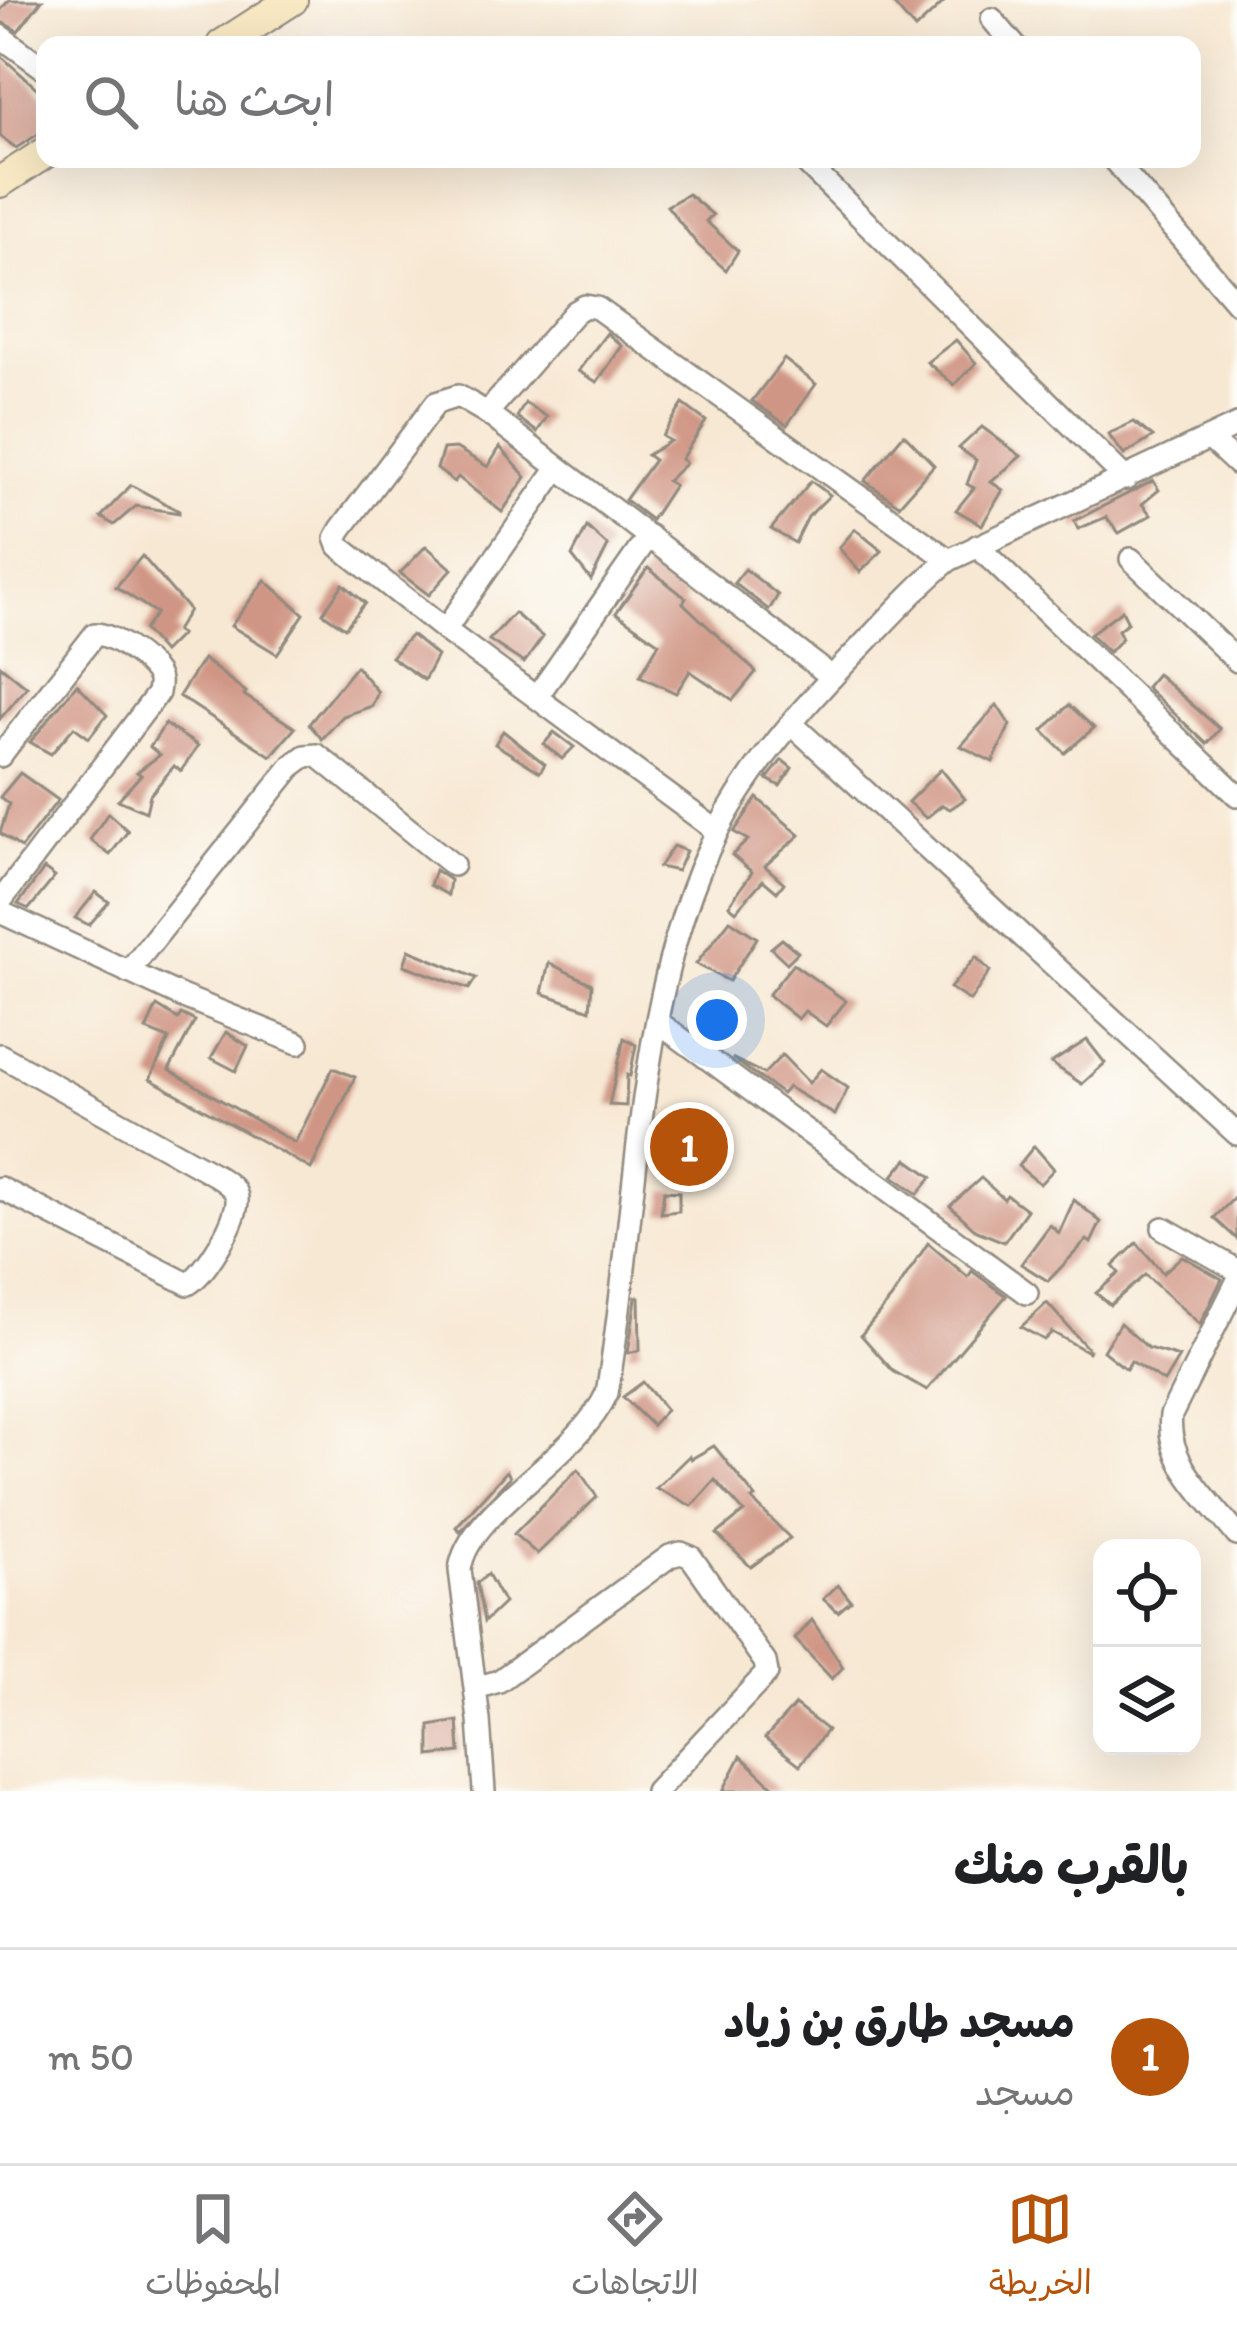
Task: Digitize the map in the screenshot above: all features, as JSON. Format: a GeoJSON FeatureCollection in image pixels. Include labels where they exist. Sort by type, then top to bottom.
{"type":"FeatureCollection","features":[{"type":"Feature","properties":{"kind":"street"},"geometry":{"type":"LineString","coordinates":[[236,36],[292,0]]}},
{"type":"Feature","properties":{"kind":"street"},"geometry":{"type":"LineString","coordinates":[[992,19],[1006,36]]}},
{"type":"Feature","properties":{"kind":"street"},"geometry":{"type":"LineString","coordinates":[[0,36],[36,62]]}},
{"type":"Feature","properties":{"kind":"street"},"geometry":{"type":"LineString","coordinates":[[0,182],[36,159]]}},
{"type":"Feature","properties":{"kind":"street"},"geometry":{"type":"LineString","coordinates":[[811,168],[1126,479]]}},
{"type":"Feature","properties":{"kind":"street"},"geometry":{"type":"LineString","coordinates":[[1121,168],[1237,303]]}},
{"type":"Feature","properties":{"kind":"street"},"geometry":{"type":"LineString","coordinates":[[487,413],[575,312],[597,308],[949,560]]}},
{"type":"Feature","properties":{"kind":"street"},"geometry":{"type":"LineString","coordinates":[[717,831],[339,546],[336,538],[436,403],[458,396],[487,413],[832,676]]}},
{"type":"Feature","properties":{"kind":"street"},"geometry":{"type":"LineString","coordinates":[[484,1791],[462,1555],[483,1525],[582,1433],[607,1394],[658,1022],[671,957],[717,831],[740,793],[832,676],[924,579],[977,545],[1237,425]]}},
{"type":"Feature","properties":{"kind":"street"},"geometry":{"type":"LineString","coordinates":[[1210,439],[1237,464]]}},
{"type":"Feature","properties":{"kind":"street"},"geometry":{"type":"LineString","coordinates":[[445,630],[558,468]]}},
{"type":"Feature","properties":{"kind":"street"},"geometry":{"type":"LineString","coordinates":[[538,695],[649,536]]}},
{"type":"Feature","properties":{"kind":"street"},"geometry":{"type":"LineString","coordinates":[[977,545],[1237,795]]}},
{"type":"Feature","properties":{"kind":"street"},"geometry":{"type":"LineString","coordinates":[[1131,559],[1237,661]]}},
{"type":"Feature","properties":{"kind":"street"},"geometry":{"type":"LineString","coordinates":[[0,755],[95,634],[105,634],[155,670],[158,693],[0,902]]}},
{"type":"Feature","properties":{"kind":"street"},"geometry":{"type":"LineString","coordinates":[[793,725],[1237,1134]]}},
{"type":"Feature","properties":{"kind":"street"},"geometry":{"type":"LineString","coordinates":[[128,971],[305,756],[317,754],[453,866]]}},
{"type":"Feature","properties":{"kind":"street"},"geometry":{"type":"LineString","coordinates":[[0,912],[298,1042]]}},
{"type":"Feature","properties":{"kind":"street"},"geometry":{"type":"LineString","coordinates":[[658,1022],[1027,1294]]}},
{"type":"Feature","properties":{"kind":"street"},"geometry":{"type":"LineString","coordinates":[[0,1054],[217,1176],[235,1190],[238,1199],[220,1246],[201,1276],[188,1284],[0,1188]]}},
{"type":"Feature","properties":{"kind":"street"},"geometry":{"type":"LineString","coordinates":[[1163,1228],[1237,1270]]}},
{"type":"Feature","properties":{"kind":"street"},"geometry":{"type":"LineString","coordinates":[[1237,1282],[1171,1415],[1168,1437],[1175,1456],[1237,1534]]}},
{"type":"Feature","properties":{"kind":"street"},"geometry":{"type":"LineString","coordinates":[[476,1688],[500,1681],[670,1556],[691,1557],[765,1662],[767,1673],[656,1791]]}},
{"type":"Feature","properties":{"kind":"building"},"geometry":{"type":"Polygon","coordinates":[[[9,0],[42,0],[18,31],[0,21],[0,11],[9,0]]]}},
{"type":"Feature","properties":{"kind":"building"},"geometry":{"type":"Polygon","coordinates":[[[890,0],[946,0],[915,29],[890,0]]]}},
{"type":"Feature","properties":{"kind":"building"},"geometry":{"type":"Polygon","coordinates":[[[0,55],[36,88],[36,136],[16,148],[0,136],[0,55]]]}},
{"type":"Feature","properties":{"kind":"building"},"geometry":{"type":"Polygon","coordinates":[[[688,194],[713,215],[706,221],[738,251],[726,270],[698,245],[667,206],[688,194]]]}},
{"type":"Feature","properties":{"kind":"building"},"geometry":{"type":"Polygon","coordinates":[[[607,333],[622,346],[597,382],[578,371],[607,333]]]}},
{"type":"Feature","properties":{"kind":"building"},"geometry":{"type":"Polygon","coordinates":[[[956,340],[976,363],[954,385],[927,362],[956,340]]]}},
{"type":"Feature","properties":{"kind":"building"},"geometry":{"type":"Polygon","coordinates":[[[784,359],[816,384],[787,425],[752,401],[784,359]]]}},
{"type":"Feature","properties":{"kind":"building"},"geometry":{"type":"Polygon","coordinates":[[[525,403],[547,417],[537,432],[517,417],[525,403]]]}},
{"type":"Feature","properties":{"kind":"building"},"geometry":{"type":"Polygon","coordinates":[[[683,404],[706,421],[681,459],[686,463],[667,481],[674,485],[651,520],[625,500],[654,460],[647,455],[670,441],[662,436],[683,404]]]}},
{"type":"Feature","properties":{"kind":"building"},"geometry":{"type":"Polygon","coordinates":[[[1134,422],[1153,437],[1124,455],[1108,434],[1134,422]]]}},
{"type":"Feature","properties":{"kind":"building"},"geometry":{"type":"Polygon","coordinates":[[[982,427],[1021,456],[991,482],[1003,490],[982,525],[956,510],[974,488],[967,484],[976,460],[959,448],[982,427]]]}},
{"type":"Feature","properties":{"kind":"building"},"geometry":{"type":"Polygon","coordinates":[[[904,434],[934,465],[899,505],[865,481],[904,434]]]}},
{"type":"Feature","properties":{"kind":"building"},"geometry":{"type":"Polygon","coordinates":[[[500,447],[526,477],[502,512],[458,477],[454,482],[437,469],[443,449],[456,448],[488,467],[500,447]]]}},
{"type":"Feature","properties":{"kind":"building"},"geometry":{"type":"Polygon","coordinates":[[[811,481],[830,495],[808,517],[795,543],[771,529],[811,481]]]}},
{"type":"Feature","properties":{"kind":"building"},"geometry":{"type":"Polygon","coordinates":[[[1153,481],[1159,490],[1142,504],[1151,515],[1119,533],[1106,517],[1078,529],[1074,521],[1153,481]]]}},
{"type":"Feature","properties":{"kind":"building"},"geometry":{"type":"Polygon","coordinates":[[[131,485],[179,513],[136,506],[114,525],[101,517],[131,485]]]}},
{"type":"Feature","properties":{"kind":"building"},"geometry":{"type":"Polygon","coordinates":[[[587,527],[608,546],[591,580],[572,556],[587,527]]]}},
{"type":"Feature","properties":{"kind":"building"},"geometry":{"type":"Polygon","coordinates":[[[855,529],[882,551],[860,572],[839,548],[855,529]]]}},
{"type":"Feature","properties":{"kind":"building"},"geometry":{"type":"Polygon","coordinates":[[[426,546],[452,569],[429,595],[400,573],[426,546]]]}},
{"type":"Feature","properties":{"kind":"building"},"geometry":{"type":"Polygon","coordinates":[[[142,556],[189,610],[176,631],[181,634],[163,652],[144,630],[156,613],[116,587],[142,556]]]}},
{"type":"Feature","properties":{"kind":"building"},"geometry":{"type":"Polygon","coordinates":[[[648,568],[686,598],[683,603],[756,672],[733,700],[690,671],[676,693],[640,676],[659,643],[616,613],[648,568]]]}},
{"type":"Feature","properties":{"kind":"building"},"geometry":{"type":"Polygon","coordinates":[[[745,569],[778,595],[769,610],[734,583],[745,569]]]}},
{"type":"Feature","properties":{"kind":"building"},"geometry":{"type":"Polygon","coordinates":[[[265,580],[304,614],[277,654],[231,626],[265,580]]]}},
{"type":"Feature","properties":{"kind":"building"},"geometry":{"type":"Polygon","coordinates":[[[343,584],[365,603],[345,628],[323,613],[343,584]]]}},
{"type":"Feature","properties":{"kind":"building"},"geometry":{"type":"Polygon","coordinates":[[[1122,610],[1128,622],[1118,630],[1122,638],[1109,652],[1090,634],[1122,610]]]}},
{"type":"Feature","properties":{"kind":"building"},"geometry":{"type":"Polygon","coordinates":[[[514,613],[543,637],[524,663],[489,640],[514,613]]]}},
{"type":"Feature","properties":{"kind":"building"},"geometry":{"type":"Polygon","coordinates":[[[411,635],[437,656],[424,680],[391,657],[411,635]]]}},
{"type":"Feature","properties":{"kind":"building"},"geometry":{"type":"Polygon","coordinates":[[[203,659],[244,695],[295,728],[271,756],[179,696],[203,659]]]}},
{"type":"Feature","properties":{"kind":"building"},"geometry":{"type":"Polygon","coordinates":[[[0,665],[27,687],[0,719],[0,665]]]}},
{"type":"Feature","properties":{"kind":"building"},"geometry":{"type":"Polygon","coordinates":[[[356,666],[378,692],[372,706],[343,716],[322,739],[309,724],[356,666]]]}},
{"type":"Feature","properties":{"kind":"building"},"geometry":{"type":"Polygon","coordinates":[[[1157,674],[1220,729],[1207,744],[1146,687],[1157,674]]]}},
{"type":"Feature","properties":{"kind":"building"},"geometry":{"type":"Polygon","coordinates":[[[77,684],[107,715],[89,738],[74,727],[51,754],[30,742],[77,684]]]}},
{"type":"Feature","properties":{"kind":"building"},"geometry":{"type":"Polygon","coordinates":[[[997,705],[1010,725],[993,762],[961,746],[997,705]]]}},
{"type":"Feature","properties":{"kind":"building"},"geometry":{"type":"Polygon","coordinates":[[[1069,705],[1094,728],[1065,753],[1043,731],[1069,705]]]}},
{"type":"Feature","properties":{"kind":"building"},"geometry":{"type":"Polygon","coordinates":[[[165,724],[198,746],[181,771],[174,766],[150,795],[146,812],[118,800],[141,775],[137,772],[160,755],[150,747],[165,724]]]}},
{"type":"Feature","properties":{"kind":"building"},"geometry":{"type":"Polygon","coordinates":[[[503,731],[545,764],[540,772],[495,744],[503,731]]]}},
{"type":"Feature","properties":{"kind":"building"},"geometry":{"type":"Polygon","coordinates":[[[554,732],[574,747],[562,759],[544,744],[554,732]]]}},
{"type":"Feature","properties":{"kind":"building"},"geometry":{"type":"Polygon","coordinates":[[[782,760],[792,768],[780,786],[767,779],[782,760]]]}},
{"type":"Feature","properties":{"kind":"building"},"geometry":{"type":"Polygon","coordinates":[[[941,769],[965,799],[950,809],[942,805],[926,818],[908,802],[941,769]]]}},
{"type":"Feature","properties":{"kind":"building"},"geometry":{"type":"Polygon","coordinates":[[[20,773],[58,800],[21,848],[0,833],[9,804],[0,797],[20,773]]]}},
{"type":"Feature","properties":{"kind":"building"},"geometry":{"type":"Polygon","coordinates":[[[757,798],[800,835],[765,866],[784,883],[777,892],[763,880],[736,911],[729,905],[752,872],[732,855],[748,840],[734,832],[757,798]]]}},
{"type":"Feature","properties":{"kind":"building"},"geometry":{"type":"Polygon","coordinates":[[[108,813],[128,831],[110,855],[90,840],[108,813]]]}},
{"type":"Feature","properties":{"kind":"building"},"geometry":{"type":"Polygon","coordinates":[[[673,846],[686,851],[677,871],[659,867],[673,846]]]}},
{"type":"Feature","properties":{"kind":"building"},"geometry":{"type":"Polygon","coordinates":[[[44,869],[55,877],[29,909],[18,904],[44,869]]]}},
{"type":"Feature","properties":{"kind":"building"},"geometry":{"type":"Polygon","coordinates":[[[435,870],[450,880],[448,895],[430,885],[435,870]]]}},
{"type":"Feature","properties":{"kind":"building"},"geometry":{"type":"Polygon","coordinates":[[[96,892],[109,902],[89,925],[75,918],[96,892]]]}},
{"type":"Feature","properties":{"kind":"building"},"geometry":{"type":"Polygon","coordinates":[[[730,920],[757,938],[729,981],[696,964],[730,920]]]}},
{"type":"Feature","properties":{"kind":"building"},"geometry":{"type":"Polygon","coordinates":[[[782,939],[798,952],[787,963],[771,948],[782,939]]]}},
{"type":"Feature","properties":{"kind":"building"},"geometry":{"type":"Polygon","coordinates":[[[409,950],[476,978],[469,989],[404,965],[409,950]]]}},
{"type":"Feature","properties":{"kind":"building"},"geometry":{"type":"Polygon","coordinates":[[[976,957],[990,971],[970,1001],[950,988],[976,957]]]}},
{"type":"Feature","properties":{"kind":"building"},"geometry":{"type":"Polygon","coordinates":[[[549,963],[592,984],[590,1010],[542,993],[549,963]]]}},
{"type":"Feature","properties":{"kind":"building"},"geometry":{"type":"Polygon","coordinates":[[[793,964],[846,1001],[826,1026],[805,1011],[798,1019],[768,995],[793,964]]]}},
{"type":"Feature","properties":{"kind":"building"},"geometry":{"type":"Polygon","coordinates":[[[157,1006],[178,1019],[181,1014],[195,1021],[169,1070],[295,1143],[333,1068],[355,1077],[311,1169],[150,1079],[169,1039],[146,1030],[157,1006]]]}},
{"type":"Feature","properties":{"kind":"building"},"geometry":{"type":"Polygon","coordinates":[[[226,1032],[248,1046],[236,1071],[211,1058],[226,1032]]]}},
{"type":"Feature","properties":{"kind":"building"},"geometry":{"type":"Polygon","coordinates":[[[624,1038],[636,1045],[627,1075],[626,1106],[609,1105],[624,1038]]]}},
{"type":"Feature","properties":{"kind":"building"},"geometry":{"type":"Polygon","coordinates":[[[1087,1040],[1105,1063],[1082,1084],[1051,1063],[1087,1040]]]}},
{"type":"Feature","properties":{"kind":"building"},"geometry":{"type":"Polygon","coordinates":[[[782,1055],[809,1083],[821,1069],[848,1088],[835,1115],[788,1087],[782,1094],[732,1058],[764,1074],[782,1055]]]}},
{"type":"Feature","properties":{"kind":"building"},"geometry":{"type":"Polygon","coordinates":[[[1034,1146],[1054,1169],[1040,1184],[1018,1166],[1034,1146]]]}},
{"type":"Feature","properties":{"kind":"building"},"geometry":{"type":"Polygon","coordinates":[[[907,1159],[932,1177],[918,1194],[893,1176],[907,1159]]]}},
{"type":"Feature","properties":{"kind":"building"},"geometry":{"type":"Polygon","coordinates":[[[981,1178],[1004,1199],[1007,1195],[1027,1210],[1004,1242],[977,1231],[950,1206],[981,1178]]]}},
{"type":"Feature","properties":{"kind":"building"},"geometry":{"type":"Polygon","coordinates":[[[664,1191],[679,1192],[679,1211],[661,1213],[664,1191]]]}},
{"type":"Feature","properties":{"kind":"building"},"geometry":{"type":"Polygon","coordinates":[[[1237,1195],[1237,1239],[1214,1218],[1237,1195]]]}},
{"type":"Feature","properties":{"kind":"building"},"geometry":{"type":"Polygon","coordinates":[[[1074,1200],[1101,1222],[1091,1243],[1087,1240],[1048,1281],[1021,1264],[1050,1225],[1059,1233],[1074,1200]]]}},
{"type":"Feature","properties":{"kind":"building"},"geometry":{"type":"Polygon","coordinates":[[[928,1243],[968,1277],[972,1271],[1006,1296],[927,1390],[893,1371],[861,1335],[928,1243]]]}},
{"type":"Feature","properties":{"kind":"building"},"geometry":{"type":"Polygon","coordinates":[[[1137,1243],[1163,1273],[1182,1256],[1222,1279],[1200,1324],[1145,1275],[1110,1305],[1096,1293],[1119,1273],[1113,1266],[1137,1243]]]}},
{"type":"Feature","properties":{"kind":"building"},"geometry":{"type":"Polygon","coordinates":[[[636,1297],[640,1350],[628,1353],[636,1297]]]}},
{"type":"Feature","properties":{"kind":"building"},"geometry":{"type":"Polygon","coordinates":[[[1047,1303],[1088,1352],[1052,1332],[1044,1340],[1021,1327],[1047,1303]]]}},
{"type":"Feature","properties":{"kind":"building"},"geometry":{"type":"Polygon","coordinates":[[[1120,1323],[1148,1348],[1179,1357],[1164,1382],[1131,1361],[1126,1369],[1103,1351],[1120,1323]]]}},
{"type":"Feature","properties":{"kind":"building"},"geometry":{"type":"Polygon","coordinates":[[[643,1382],[666,1410],[652,1425],[623,1397],[643,1382]]]}},
{"type":"Feature","properties":{"kind":"building"},"geometry":{"type":"Polygon","coordinates":[[[714,1446],[756,1498],[752,1500],[790,1538],[751,1567],[717,1534],[744,1512],[715,1480],[692,1506],[656,1488],[689,1456],[714,1446]]]}},
{"type":"Feature","properties":{"kind":"building"},"geometry":{"type":"Polygon","coordinates":[[[578,1469],[597,1497],[537,1554],[514,1534],[578,1469]]]}},
{"type":"Feature","properties":{"kind":"building"},"geometry":{"type":"Polygon","coordinates":[[[507,1471],[510,1477],[460,1531],[456,1527],[507,1471]]]}},
{"type":"Feature","properties":{"kind":"building"},"geometry":{"type":"Polygon","coordinates":[[[488,1574],[504,1603],[484,1622],[477,1583],[488,1574]]]}},
{"type":"Feature","properties":{"kind":"building"},"geometry":{"type":"Polygon","coordinates":[[[838,1585],[851,1601],[838,1612],[823,1599],[838,1585]]]}},
{"type":"Feature","properties":{"kind":"building"},"geometry":{"type":"Polygon","coordinates":[[[812,1620],[843,1667],[832,1679],[795,1639],[812,1620]]]}},
{"type":"Feature","properties":{"kind":"building"},"geometry":{"type":"Polygon","coordinates":[[[795,1705],[827,1730],[800,1765],[765,1738],[795,1705]]]}},
{"type":"Feature","properties":{"kind":"building"},"geometry":{"type":"Polygon","coordinates":[[[458,1721],[460,1752],[430,1756],[430,1726],[458,1721]]]}},
{"type":"Feature","properties":{"kind":"building"},"geometry":{"type":"Polygon","coordinates":[[[741,1756],[778,1791],[723,1791],[741,1756]]]}},
{"type":"Feature","properties":{"kind":"place","name":"مسجد طارق بن زياد"},"geometry":{"type":"Point","coordinates":[689,1147]}}]}
